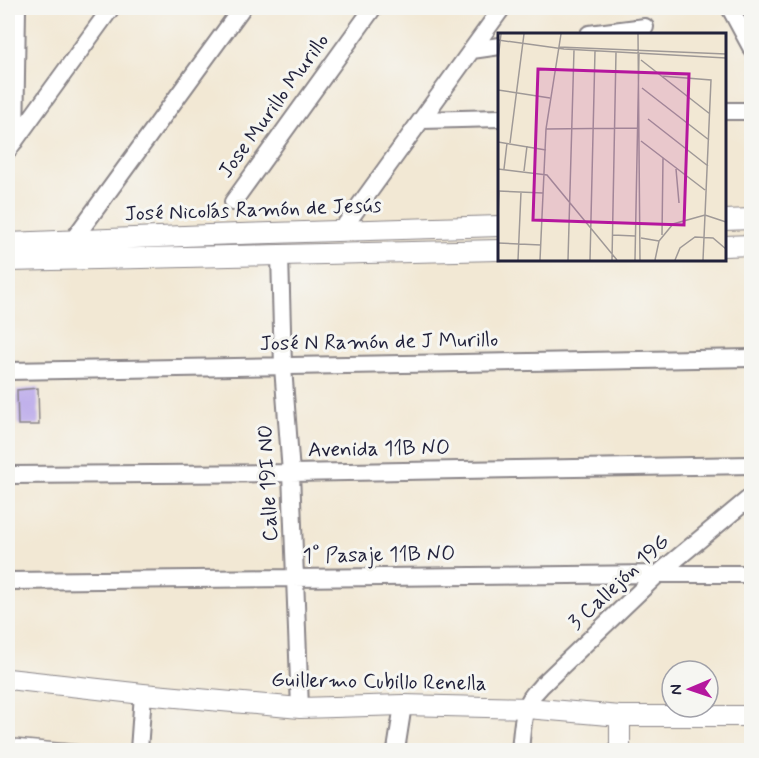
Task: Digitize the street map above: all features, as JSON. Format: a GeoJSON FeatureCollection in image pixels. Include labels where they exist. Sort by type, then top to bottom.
{"type":"FeatureCollection","features":[{"type":"Feature","properties":{"kind":"street"},"geometry":{"type":"LineString","coordinates":[[11,145],[16,8]]}},
{"type":"Feature","properties":{"kind":"street"},"geometry":{"type":"LineString","coordinates":[[11,145],[111,8]]}},
{"type":"Feature","properties":{"kind":"street"},"geometry":{"type":"LineString","coordinates":[[73,240],[242,8]]}},
{"type":"Feature","properties":{"kind":"street","name":"Jose Murillo Murillo"},"geometry":{"type":"LineString","coordinates":[[233,202],[373,8]]}},
{"type":"Feature","properties":{"kind":"street"},"geometry":{"type":"LineString","coordinates":[[341,231],[502,8]]}},
{"type":"Feature","properties":{"kind":"street"},"geometry":{"type":"LineString","coordinates":[[730,8],[752,49]]}},
{"type":"Feature","properties":{"kind":"street"},"geometry":{"type":"LineString","coordinates":[[597,33],[645,27]]}},
{"type":"Feature","properties":{"kind":"street"},"geometry":{"type":"LineString","coordinates":[[472,50],[498,46]]}},
{"type":"Feature","properties":{"kind":"street"},"geometry":{"type":"LineString","coordinates":[[726,111],[752,111]]}},
{"type":"Feature","properties":{"kind":"street"},"geometry":{"type":"LineString","coordinates":[[422,120],[498,118]]}},
{"type":"Feature","properties":{"kind":"street"},"geometry":{"type":"LineString","coordinates":[[726,219],[752,219]]}},
{"type":"Feature","properties":{"kind":"street","name":"José Nicolás Ramón de Jesús"},"geometry":{"type":"LineString","coordinates":[[8,243],[498,226]]}},
{"type":"Feature","properties":{"kind":"street"},"geometry":{"type":"LineString","coordinates":[[726,246],[752,245]]}},
{"type":"Feature","properties":{"kind":"street","name":"José Nicolás Ramón de Jesús"},"geometry":{"type":"LineString","coordinates":[[8,261],[498,250]]}},
{"type":"Feature","properties":{"kind":"street","name":"Calle 19I NO"},"geometry":{"type":"LineString","coordinates":[[280,255],[283,367],[291,473],[300,708]]}},
{"type":"Feature","properties":{"kind":"street","name":"José N Ramón de J Murillo"},"geometry":{"type":"LineString","coordinates":[[8,371],[752,358]]}},
{"type":"Feature","properties":{"kind":"street","name":"Avenida 11B NO"},"geometry":{"type":"LineString","coordinates":[[8,476],[752,465]]}},
{"type":"Feature","properties":{"kind":"street","name":"3 Callejón 19G"},"geometry":{"type":"LineString","coordinates":[[527,708],[531,698],[541,687],[658,574],[752,496]]}},
{"type":"Feature","properties":{"kind":"street","name":"1° Pasaje 11B NO"},"geometry":{"type":"LineString","coordinates":[[8,581],[752,574]]}},
{"type":"Feature","properties":{"kind":"street","name":"Guillermo Cubillo Renella"},"geometry":{"type":"LineString","coordinates":[[8,679],[300,708],[403,705],[527,708],[621,716],[752,716]]}},
{"type":"Feature","properties":{"kind":"street"},"geometry":{"type":"LineString","coordinates":[[139,750],[143,694]]}},
{"type":"Feature","properties":{"kind":"street"},"geometry":{"type":"LineString","coordinates":[[396,750],[403,705]]}},
{"type":"Feature","properties":{"kind":"street"},"geometry":{"type":"LineString","coordinates":[[520,750],[527,708]]}},
{"type":"Feature","properties":{"kind":"street"},"geometry":{"type":"LineString","coordinates":[[620,750],[621,716]]}},
{"type":"Feature","properties":{"kind":"lane"},"geometry":{"type":"LineString","coordinates":[[8,742],[84,750]]}},
{"type":"Feature","properties":{"kind":"building"},"geometry":{"type":"Polygon","coordinates":[[[38,388],[39,425],[18,425],[17,390],[38,388]]]}}]}
